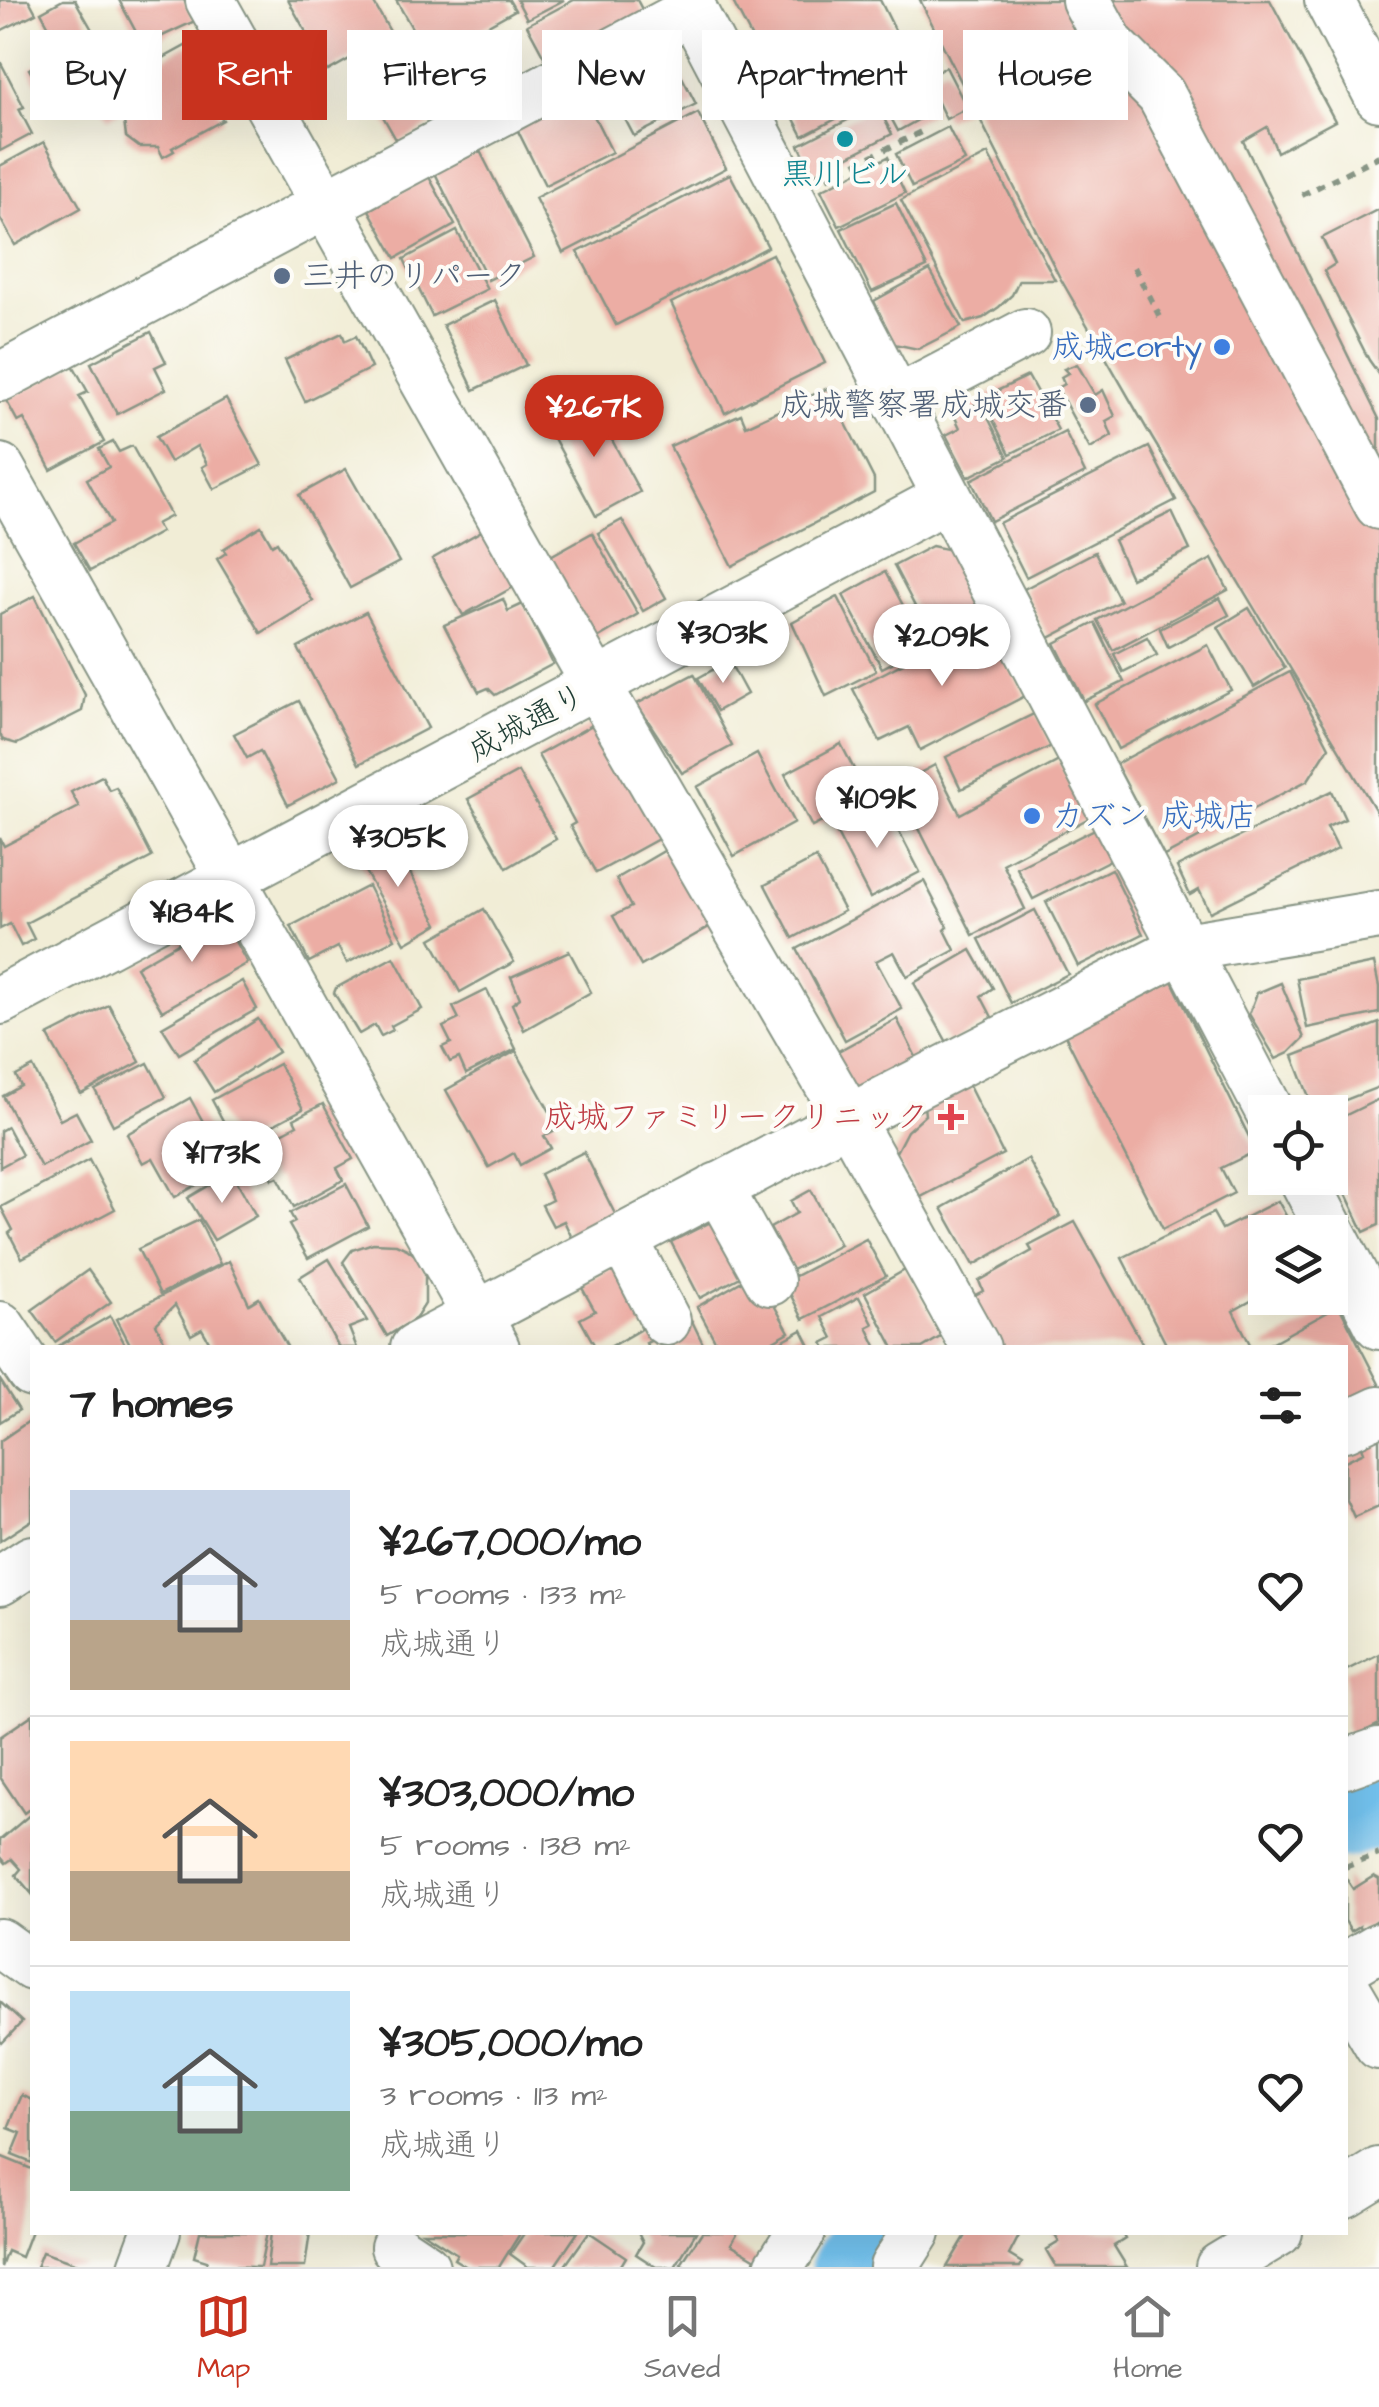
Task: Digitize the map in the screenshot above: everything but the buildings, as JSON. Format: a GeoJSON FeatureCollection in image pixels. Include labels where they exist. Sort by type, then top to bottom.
{"type":"FeatureCollection","features":[{"type":"Feature","properties":{"kind":"street"},"geometry":{"type":"LineString","coordinates":[[210,0],[597,686],[849,1118],[974,1345]]}},
{"type":"Feature","properties":{"kind":"street"},"geometry":{"type":"LineString","coordinates":[[1086,0],[1110,44],[1161,95],[1379,506]]}},
{"type":"Feature","properties":{"kind":"street"},"geometry":{"type":"LineString","coordinates":[[1329,0],[1379,97]]}},
{"type":"Feature","properties":{"kind":"street"},"geometry":{"type":"LineString","coordinates":[[0,377],[326,205],[690,5],[1261,1095]]}},
{"type":"Feature","properties":{"kind":"street"},"geometry":{"type":"LineString","coordinates":[[896,402],[1026,333]]}},
{"type":"Feature","properties":{"kind":"street"},"geometry":{"type":"LineString","coordinates":[[0,468],[486,1331]]}},
{"type":"Feature","properties":{"kind":"street","name":"成城通り"},"geometry":{"type":"LineString","coordinates":[[0,1000],[946,498]]}},
{"type":"Feature","properties":{"kind":"street"},"geometry":{"type":"LineString","coordinates":[[428,1345],[486,1331],[623,1238],[1184,947],[1379,915]]}},
{"type":"Feature","properties":{"kind":"street"},"geometry":{"type":"LineString","coordinates":[[718,1187],[770,1281]]}},
{"type":"Feature","properties":{"kind":"street"},"geometry":{"type":"LineString","coordinates":[[1312,1195],[1379,1325]]}},
{"type":"Feature","properties":{"kind":"street"},"geometry":{"type":"LineString","coordinates":[[623,1238],[666,1321]]}},
{"type":"Feature","properties":{"kind":"street"},"geometry":{"type":"LineString","coordinates":[[0,1326],[30,1370]]}},
{"type":"Feature","properties":{"kind":"street"},"geometry":{"type":"LineString","coordinates":[[1348,1426],[1379,1411]]}},
{"type":"Feature","properties":{"kind":"street"},"geometry":{"type":"LineString","coordinates":[[0,1581],[30,1561]]}},
{"type":"Feature","properties":{"kind":"street"},"geometry":{"type":"LineString","coordinates":[[1348,1763],[1379,1752]]}},
{"type":"Feature","properties":{"kind":"street"},"geometry":{"type":"LineString","coordinates":[[0,1942],[30,1964]]}},
{"type":"Feature","properties":{"kind":"street"},"geometry":{"type":"LineString","coordinates":[[1348,1966],[1379,1947]]}},
{"type":"Feature","properties":{"kind":"street"},"geometry":{"type":"LineString","coordinates":[[1348,1992],[1379,2044]]}},
{"type":"Feature","properties":{"kind":"street"},"geometry":{"type":"LineString","coordinates":[[1348,2191],[1379,2172]]}},
{"type":"Feature","properties":{"kind":"street"},"geometry":{"type":"LineString","coordinates":[[143,2267],[155,2235]]}},
{"type":"Feature","properties":{"kind":"street"},"geometry":{"type":"LineString","coordinates":[[779,2267],[800,2235]]}},
{"type":"Feature","properties":{"kind":"street"},"geometry":{"type":"LineString","coordinates":[[894,2267],[914,2235]]}},
{"type":"Feature","properties":{"kind":"street"},"geometry":{"type":"LineString","coordinates":[[1220,2267],[1273,2235]]}},
{"type":"Feature","properties":{"kind":"path"},"geometry":{"type":"LineString","coordinates":[[790,196],[926,129]]}},
{"type":"Feature","properties":{"kind":"path"},"geometry":{"type":"LineString","coordinates":[[1302,195],[1379,156]]}},
{"type":"Feature","properties":{"kind":"path"},"geometry":{"type":"LineString","coordinates":[[1134,267],[1162,322]]}},
{"type":"Feature","properties":{"kind":"path"},"geometry":{"type":"LineString","coordinates":[[1348,1866],[1379,1854]]}},
{"type":"Feature","properties":{"kind":"waterway"},"geometry":{"type":"LineString","coordinates":[[1348,1821],[1379,1811]]}},
{"type":"Feature","properties":{"kind":"waterway"},"geometry":{"type":"LineString","coordinates":[[847,2267],[867,2235]]}},
{"type":"Feature","properties":{"kind":"place","name":"黒川ビル"},"geometry":{"type":"Point","coordinates":[845,139]}},
{"type":"Feature","properties":{"kind":"place","name":"三井のリパーク"},"geometry":{"type":"Point","coordinates":[282,276]}},
{"type":"Feature","properties":{"kind":"place","name":"成城corty"},"geometry":{"type":"Point","coordinates":[1222,347]}},
{"type":"Feature","properties":{"kind":"place","name":"成城警察署成城交番"},"geometry":{"type":"Point","coordinates":[1088,405]}},
{"type":"Feature","properties":{"kind":"place","name":"カズン 成城店"},"geometry":{"type":"Point","coordinates":[1032,816]}},
{"type":"Feature","properties":{"kind":"place","name":"成城ファミリークリニック"},"geometry":{"type":"Point","coordinates":[951,1117]}}]}
